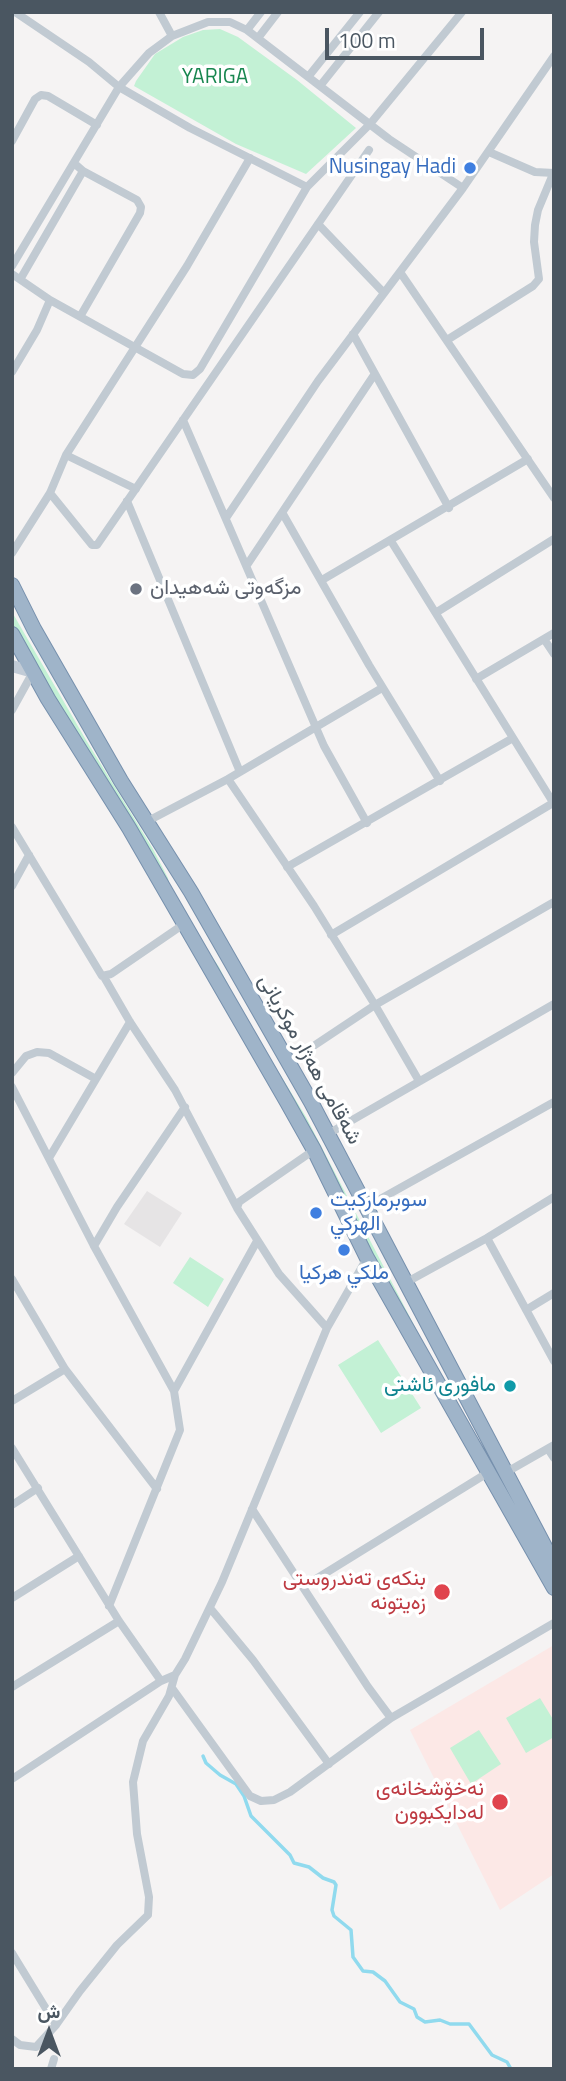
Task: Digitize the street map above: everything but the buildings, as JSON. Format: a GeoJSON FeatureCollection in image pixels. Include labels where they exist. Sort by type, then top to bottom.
{"type":"FeatureCollection","features":[{"type":"Feature","properties":{"kind":"highway","name":"شەقامی ھەژار موکریانی"},"geometry":{"type":"LineString","coordinates":[[12,585],[34,629],[146,822],[191,892],[328,1134],[554,1564]]}},
{"type":"Feature","properties":{"kind":"highway","name":"شەقامی ھەژار موکریانی"},"geometry":{"type":"LineString","coordinates":[[12,634],[314,1150],[367,1258],[554,1588]]}},
{"type":"Feature","properties":{"kind":"highway"},"geometry":{"type":"LineString","coordinates":[[173,905],[191,892]]}},
{"type":"Feature","properties":{"kind":"highway"},"geometry":{"type":"LineString","coordinates":[[452,1412],[467,1402]]}},
{"type":"Feature","properties":{"kind":"main road"},"geometry":{"type":"LineString","coordinates":[[12,666],[33,672]]}},
{"type":"Feature","properties":{"kind":"street"},"geometry":{"type":"LineString","coordinates":[[15,12],[89,62],[119,87],[190,128],[307,187]]}},
{"type":"Feature","properties":{"kind":"street"},"geometry":{"type":"LineString","coordinates":[[159,12],[172,36]]}},
{"type":"Feature","properties":{"kind":"street"},"geometry":{"type":"LineString","coordinates":[[247,30],[261,12]]}},
{"type":"Feature","properties":{"kind":"street"},"geometry":{"type":"LineString","coordinates":[[258,38],[278,12]]}},
{"type":"Feature","properties":{"kind":"street"},"geometry":{"type":"LineString","coordinates":[[308,77],[360,12]]}},
{"type":"Feature","properties":{"kind":"street"},"geometry":{"type":"LineString","coordinates":[[320,86],[379,12]]}},
{"type":"Feature","properties":{"kind":"street"},"geometry":{"type":"LineString","coordinates":[[83,171],[17,276],[50,300],[183,374],[193,375],[200,369],[307,187],[370,124],[462,12]]}},
{"type":"Feature","properties":{"kind":"street"},"geometry":{"type":"LineString","coordinates":[[12,266],[119,87],[149,53],[172,36],[208,22],[230,22],[247,30],[370,124],[463,188]]}},
{"type":"Feature","properties":{"kind":"street"},"geometry":{"type":"LineString","coordinates":[[226,518],[318,381],[463,188],[554,56]]}},
{"type":"Feature","properties":{"kind":"street"},"geometry":{"type":"LineString","coordinates":[[12,141],[41,95],[48,96],[97,125]]}},
{"type":"Feature","properties":{"kind":"street"},"geometry":{"type":"LineString","coordinates":[[50,493],[94,546],[98,544],[369,150]]}},
{"type":"Feature","properties":{"kind":"street"},"geometry":{"type":"LineString","coordinates":[[447,340],[533,286],[539,279],[534,242],[535,225],[553,173],[535,172],[489,152]]}},
{"type":"Feature","properties":{"kind":"street"},"geometry":{"type":"LineString","coordinates":[[12,553],[50,493],[66,455],[187,266],[250,158]]}},
{"type":"Feature","properties":{"kind":"street"},"geometry":{"type":"LineString","coordinates":[[75,164],[137,200],[141,207],[81,315]]}},
{"type":"Feature","properties":{"kind":"street"},"geometry":{"type":"LineString","coordinates":[[318,224],[384,293]]}},
{"type":"Feature","properties":{"kind":"street"},"geometry":{"type":"LineString","coordinates":[[400,272],[554,498]]}},
{"type":"Feature","properties":{"kind":"street"},"geometry":{"type":"LineString","coordinates":[[12,372],[37,330],[50,300]]}},
{"type":"Feature","properties":{"kind":"street"},"geometry":{"type":"LineString","coordinates":[[353,334],[449,508]]}},
{"type":"Feature","properties":{"kind":"street"},"geometry":{"type":"LineString","coordinates":[[247,565],[374,375]]}},
{"type":"Feature","properties":{"kind":"street"},"geometry":{"type":"LineString","coordinates":[[183,420],[324,746],[367,823]]}},
{"type":"Feature","properties":{"kind":"street"},"geometry":{"type":"LineString","coordinates":[[66,455],[136,489]]}},
{"type":"Feature","properties":{"kind":"street"},"geometry":{"type":"LineString","coordinates":[[322,580],[449,508],[528,459]]}},
{"type":"Feature","properties":{"kind":"street"},"geometry":{"type":"LineString","coordinates":[[127,501],[240,772]]}},
{"type":"Feature","properties":{"kind":"street"},"geometry":{"type":"LineString","coordinates":[[283,514],[382,688],[440,781]]}},
{"type":"Feature","properties":{"kind":"street"},"geometry":{"type":"LineString","coordinates":[[437,612],[554,539]]}},
{"type":"Feature","properties":{"kind":"street"},"geometry":{"type":"LineString","coordinates":[[331,935],[553,804],[391,541]]}},
{"type":"Feature","properties":{"kind":"street"},"geometry":{"type":"LineString","coordinates":[[476,679],[554,633]]}},
{"type":"Feature","properties":{"kind":"street"},"geometry":{"type":"LineString","coordinates":[[544,639],[554,654]]}},
{"type":"Feature","properties":{"kind":"street"},"geometry":{"type":"LineString","coordinates":[[12,710],[33,672]]}},
{"type":"Feature","properties":{"kind":"street"},"geometry":{"type":"LineString","coordinates":[[146,822],[228,779],[382,688]]}},
{"type":"Feature","properties":{"kind":"street"},"geometry":{"type":"LineString","coordinates":[[287,867],[513,738]]}},
{"type":"Feature","properties":{"kind":"street"},"geometry":{"type":"LineString","coordinates":[[228,779],[376,1005],[419,1081]]}},
{"type":"Feature","properties":{"kind":"street"},"geometry":{"type":"LineString","coordinates":[[12,827],[96,968],[185,1107],[257,1241],[279,1274],[327,1328]]}},
{"type":"Feature","properties":{"kind":"street"},"geometry":{"type":"LineString","coordinates":[[12,886],[29,855]]}},
{"type":"Feature","properties":{"kind":"street"},"geometry":{"type":"LineString","coordinates":[[288,1063],[376,1005],[554,902]]}},
{"type":"Feature","properties":{"kind":"street"},"geometry":{"type":"LineString","coordinates":[[104,977],[111,975],[184,924]]}},
{"type":"Feature","properties":{"kind":"street"},"geometry":{"type":"LineString","coordinates":[[328,1134],[554,1004]]}},
{"type":"Feature","properties":{"kind":"street"},"geometry":{"type":"LineString","coordinates":[[49,1158],[130,1022]]}},
{"type":"Feature","properties":{"kind":"street"},"geometry":{"type":"LineString","coordinates":[[12,1073],[26,1056],[37,1052],[49,1053],[96,1079]]}},
{"type":"Feature","properties":{"kind":"street"},"geometry":{"type":"LineString","coordinates":[[12,1087],[94,1246],[174,1391],[180,1430],[110,1606]]}},
{"type":"Feature","properties":{"kind":"street"},"geometry":{"type":"LineString","coordinates":[[366,1207],[554,1102]]}},
{"type":"Feature","properties":{"kind":"street"},"geometry":{"type":"LineString","coordinates":[[94,1246],[117,1207],[185,1107]]}},
{"type":"Feature","properties":{"kind":"street"},"geometry":{"type":"LineString","coordinates":[[237,1208],[239,1202],[314,1150]]}},
{"type":"Feature","properties":{"kind":"street"},"geometry":{"type":"LineString","coordinates":[[407,1282],[488,1238],[554,1197]]}},
{"type":"Feature","properties":{"kind":"street"},"geometry":{"type":"LineString","coordinates":[[488,1238],[554,1362]]}},
{"type":"Feature","properties":{"kind":"street"},"geometry":{"type":"LineString","coordinates":[[174,1391],[257,1241]]}},
{"type":"Feature","properties":{"kind":"street"},"geometry":{"type":"LineString","coordinates":[[12,2039],[20,2045],[36,2047],[57,2025],[117,1945],[148,1915],[149,1897],[136,1834],[133,1782],[142,1741],[172,1688],[175,1675],[186,1660],[210,1608],[327,1328],[367,1258]]}},
{"type":"Feature","properties":{"kind":"street"},"geometry":{"type":"LineString","coordinates":[[12,1279],[65,1369],[157,1489]]}},
{"type":"Feature","properties":{"kind":"street"},"geometry":{"type":"LineString","coordinates":[[526,1310],[554,1293]]}},
{"type":"Feature","properties":{"kind":"street"},"geometry":{"type":"LineString","coordinates":[[12,1401],[65,1369]]}},
{"type":"Feature","properties":{"kind":"street"},"geometry":{"type":"LineString","coordinates":[[505,1473],[551,1447],[554,1458]]}},
{"type":"Feature","properties":{"kind":"street"},"geometry":{"type":"LineString","coordinates":[[12,1448],[118,1621],[161,1681]]}},
{"type":"Feature","properties":{"kind":"street"},"geometry":{"type":"LineString","coordinates":[[303,1587],[489,1472]]}},
{"type":"Feature","properties":{"kind":"street"},"geometry":{"type":"LineString","coordinates":[[12,1505],[38,1488]]}},
{"type":"Feature","properties":{"kind":"street"},"geometry":{"type":"LineString","coordinates":[[252,1509],[391,1718]]}},
{"type":"Feature","properties":{"kind":"street"},"geometry":{"type":"LineString","coordinates":[[12,1598],[79,1556]]}},
{"type":"Feature","properties":{"kind":"street"},"geometry":{"type":"LineString","coordinates":[[210,1608],[253,1660],[329,1764]]}},
{"type":"Feature","properties":{"kind":"street"},"geometry":{"type":"LineString","coordinates":[[12,1687],[118,1621]]}},
{"type":"Feature","properties":{"kind":"street"},"geometry":{"type":"LineString","coordinates":[[172,1688],[250,1796],[261,1801],[274,1800],[290,1792],[391,1718],[554,1623]]}},
{"type":"Feature","properties":{"kind":"street"},"geometry":{"type":"LineString","coordinates":[[12,1779],[161,1681],[175,1675]]}},
{"type":"Feature","properties":{"kind":"street"},"geometry":{"type":"LineString","coordinates":[[12,1953],[57,2025]]}},
{"type":"Feature","properties":{"kind":"street"},"geometry":{"type":"LineString","coordinates":[[51,2069],[54,2059]]}},
{"type":"Feature","properties":{"kind":"shaded area"},"geometry":{"type":"Polygon","coordinates":[[[147,1191],[182,1213],[160,1247],[124,1224],[147,1191]]]}},
{"type":"Feature","properties":{"kind":"shaded area","name":"نەخۆشخانەی لەدایکبوون"},"geometry":{"type":"Polygon","coordinates":[[[554,1645],[554,1874],[500,1910],[410,1730],[554,1645]]]}},
{"type":"Feature","properties":{"kind":"green space","name":"YARIGA"},"geometry":{"type":"Polygon","coordinates":[[[220,29],[238,37],[356,128],[306,174],[236,144],[134,86],[155,54],[183,37],[203,30],[220,29]]]}},
{"type":"Feature","properties":{"kind":"green space"},"geometry":{"type":"Polygon","coordinates":[[[12,612],[153,849],[169,884],[12,628],[12,612]]]}},
{"type":"Feature","properties":{"kind":"green space"},"geometry":{"type":"Polygon","coordinates":[[[187,920],[219,967],[242,1012],[306,1117],[447,1384],[446,1388],[187,920]]]}},
{"type":"Feature","properties":{"kind":"green space"},"geometry":{"type":"Polygon","coordinates":[[[190,1257],[224,1279],[208,1307],[173,1283],[190,1257]]]}},
{"type":"Feature","properties":{"kind":"green space"},"geometry":{"type":"Polygon","coordinates":[[[378,1340],[421,1408],[381,1433],[338,1365],[378,1340]]]}},
{"type":"Feature","properties":{"kind":"green space"},"geometry":{"type":"Polygon","coordinates":[[[540,1698],[554,1721],[554,1737],[526,1753],[506,1718],[540,1698]]]}},
{"type":"Feature","properties":{"kind":"green space"},"geometry":{"type":"Polygon","coordinates":[[[479,1730],[501,1764],[471,1784],[450,1748],[479,1730]]]}},
{"type":"Feature","properties":{"kind":"waterway"},"geometry":{"type":"LineString","coordinates":[[203,1756],[206,1763],[220,1775],[236,1784],[244,1796],[251,1816],[290,1855],[294,1863],[309,1867],[323,1878],[334,1882],[336,1885],[332,1910],[334,1916],[351,1930],[353,1957],[363,1971],[373,1972],[385,1981],[400,2002],[414,2009],[417,2017],[425,2022],[440,2020],[450,2024],[469,2024],[492,2055],[507,2062],[511,2069]]}},
{"type":"Feature","properties":{"kind":"place","name":"Nusingay Hadi"},"geometry":{"type":"Point","coordinates":[470,168]}},
{"type":"Feature","properties":{"kind":"place","name":"مزگەوتی شەهیدان"},"geometry":{"type":"Point","coordinates":[136,589]}},
{"type":"Feature","properties":{"kind":"place","name":"سوبرماركيت الهركي"},"geometry":{"type":"Point","coordinates":[316,1213]}},
{"type":"Feature","properties":{"kind":"place","name":"ملكي هركيا"},"geometry":{"type":"Point","coordinates":[344,1250]}},
{"type":"Feature","properties":{"kind":"place","name":"مافوری ئاشتی"},"geometry":{"type":"Point","coordinates":[510,1386]}},
{"type":"Feature","properties":{"kind":"place","name":"بنکەی تەندروستی زەیتونە"},"geometry":{"type":"Point","coordinates":[442,1592]}},
{"type":"Feature","properties":{"kind":"place","name":"نەخۆشخانەی لەدایکبوون"},"geometry":{"type":"Point","coordinates":[500,1802]}}]}
